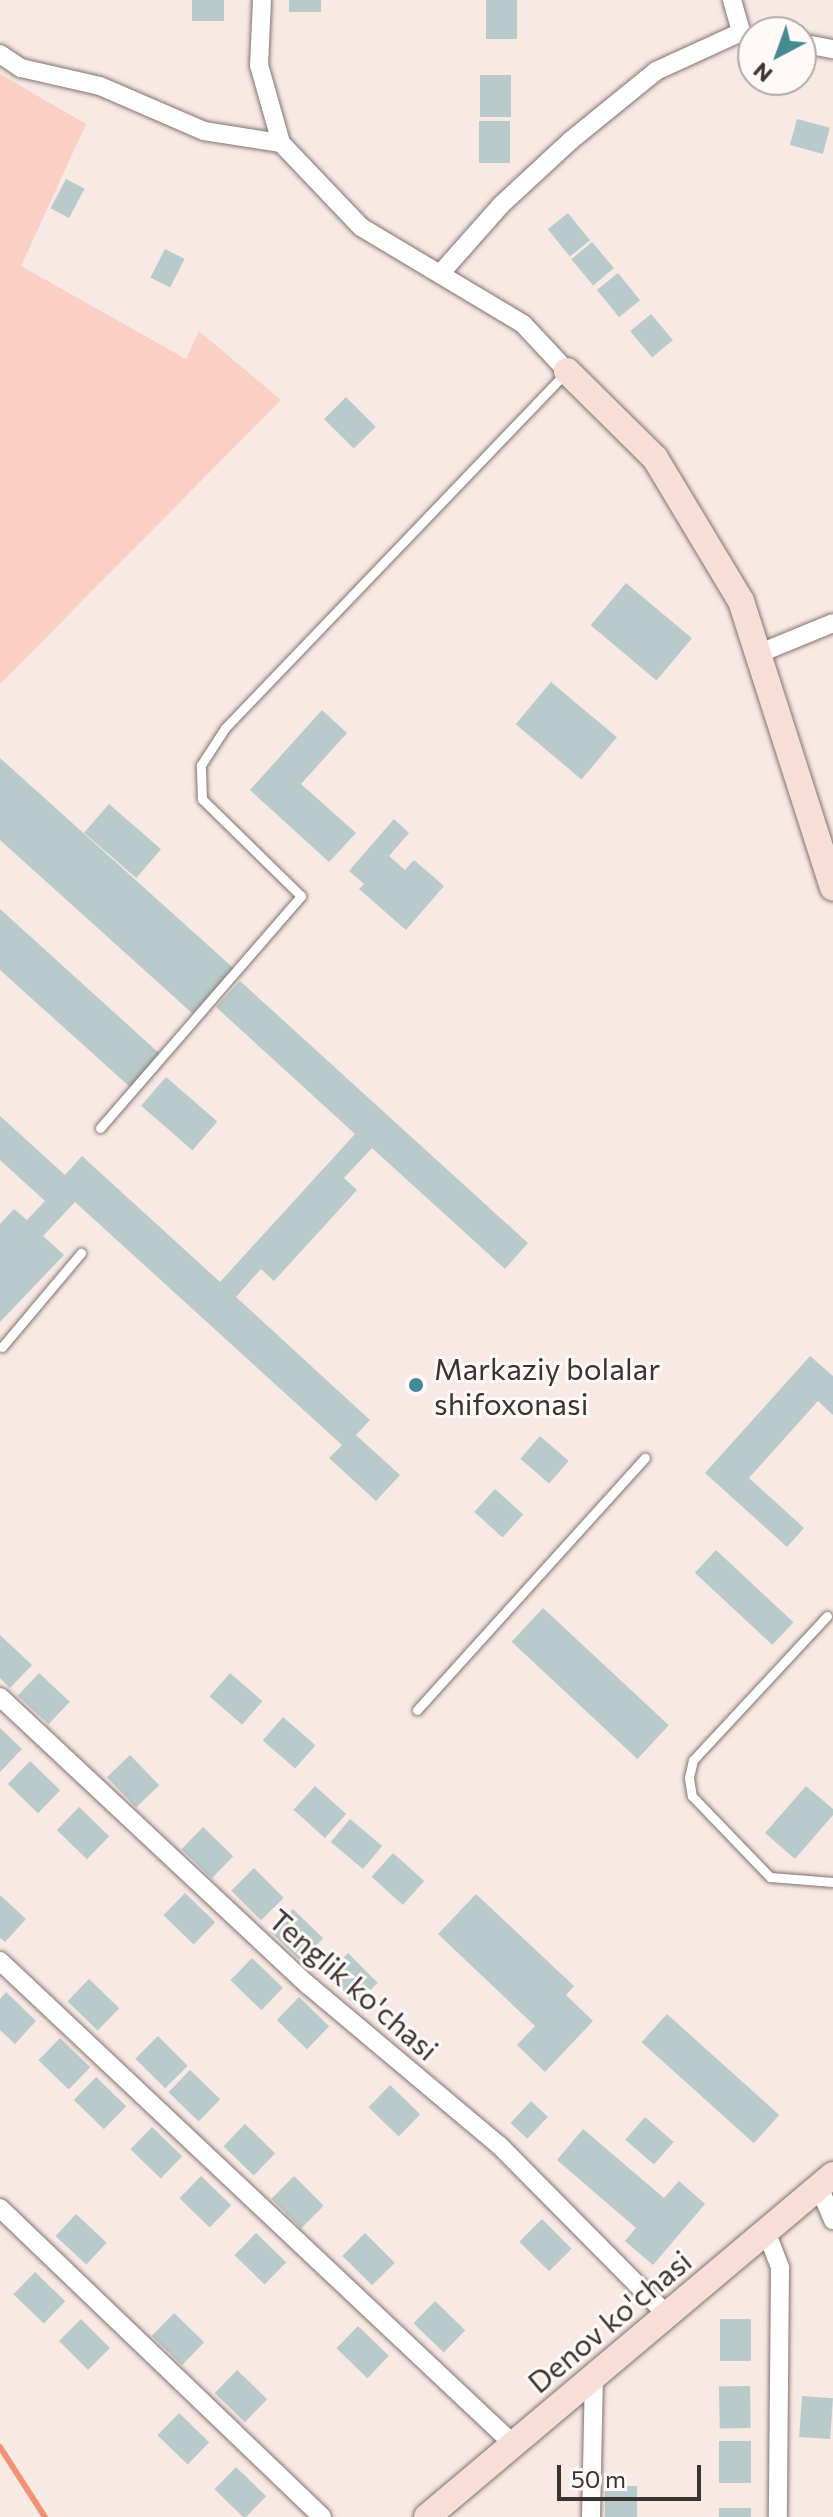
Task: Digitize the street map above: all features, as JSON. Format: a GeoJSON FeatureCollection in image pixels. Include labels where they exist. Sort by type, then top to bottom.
{"type":"FeatureCollection","features":[{"type":"Feature","properties":{"kind":"street"},"geometry":{"type":"LineString","coordinates":[[262,0],[259,65],[281,143],[361,227],[523,324],[655,458],[741,601],[833,888]]}},
{"type":"Feature","properties":{"kind":"street"},"geometry":{"type":"LineString","coordinates":[[440,274],[501,205],[656,71],[737,37]]}},
{"type":"Feature","properties":{"kind":"street"},"geometry":{"type":"LineString","coordinates":[[0,54],[21,68],[100,86],[204,131],[281,143]]}},
{"type":"Feature","properties":{"kind":"street"},"geometry":{"type":"LineString","coordinates":[[760,653],[833,623]]}},
{"type":"Feature","properties":{"kind":"street","name":"Tenglik ko'chasi"},"geometry":{"type":"LineString","coordinates":[[0,1697],[308,1985],[499,2145],[667,2315]]}},
{"type":"Feature","properties":{"kind":"street"},"geometry":{"type":"LineString","coordinates":[[0,1961],[512,2443]]}},
{"type":"Feature","properties":{"kind":"street"},"geometry":{"type":"LineString","coordinates":[[826,2181],[833,2220]]}},
{"type":"Feature","properties":{"kind":"street","name":"Denov ko'chasi"},"geometry":{"type":"LineString","coordinates":[[427,2517],[826,2181]]}},
{"type":"Feature","properties":{"kind":"street"},"geometry":{"type":"LineString","coordinates":[[0,2208],[322,2517]]}},
{"type":"Feature","properties":{"kind":"street"},"geometry":{"type":"LineString","coordinates":[[766,2231],[780,2268],[778,2517]]}},
{"type":"Feature","properties":{"kind":"street"},"geometry":{"type":"LineString","coordinates":[[591,2517],[594,2378]]}},
{"type":"Feature","properties":{"kind":"lane"},"geometry":{"type":"LineString","coordinates":[[100,1128],[301,896],[202,799],[201,765],[225,728],[567,371]]}},
{"type":"Feature","properties":{"kind":"lane"},"geometry":{"type":"LineString","coordinates":[[2,1347],[81,1253]]}},
{"type":"Feature","properties":{"kind":"lane"},"geometry":{"type":"LineString","coordinates":[[417,1710],[645,1458]]}},
{"type":"Feature","properties":{"kind":"lane"},"geometry":{"type":"LineString","coordinates":[[827,1616],[693,1760],[689,1778],[692,1796],[770,1877],[833,1882]]}},
{"type":"Feature","properties":{"kind":"shaded area"},"geometry":{"type":"Polygon","coordinates":[[[0,74],[86,124],[21,266],[186,359],[199,331],[281,400],[0,684],[0,74]]]}},
{"type":"Feature","properties":{"kind":"building"},"geometry":{"type":"Polygon","coordinates":[[[192,0],[224,0],[224,21],[192,21],[192,0]]]}},
{"type":"Feature","properties":{"kind":"building"},"geometry":{"type":"Polygon","coordinates":[[[289,0],[321,0],[321,12],[289,12],[289,0]]]}},
{"type":"Feature","properties":{"kind":"building"},"geometry":{"type":"Polygon","coordinates":[[[486,0],[517,0],[517,39],[486,39],[486,0]]]}},
{"type":"Feature","properties":{"kind":"building"},"geometry":{"type":"Polygon","coordinates":[[[480,75],[511,75],[511,117],[480,117],[480,75]]]}},
{"type":"Feature","properties":{"kind":"building"},"geometry":{"type":"Polygon","coordinates":[[[797,119],[830,128],[823,154],[790,145],[797,119]]]}},
{"type":"Feature","properties":{"kind":"building"},"geometry":{"type":"Polygon","coordinates":[[[479,121],[510,121],[510,163],[479,163],[479,121]]]}},
{"type":"Feature","properties":{"kind":"building"},"geometry":{"type":"Polygon","coordinates":[[[66,179],[85,189],[69,218],[51,208],[66,179]]]}},
{"type":"Feature","properties":{"kind":"building"},"geometry":{"type":"Polygon","coordinates":[[[568,213],[590,240],[570,257],[548,229],[568,213]]]}},
{"type":"Feature","properties":{"kind":"building"},"geometry":{"type":"Polygon","coordinates":[[[592,242],[614,268],[593,285],[571,259],[592,242]]]}},
{"type":"Feature","properties":{"kind":"building"},"geometry":{"type":"Polygon","coordinates":[[[165,249],[185,259],[170,287],[150,278],[165,249]]]}},
{"type":"Feature","properties":{"kind":"building"},"geometry":{"type":"Polygon","coordinates":[[[618,273],[640,300],[619,317],[597,290],[618,273]]]}},
{"type":"Feature","properties":{"kind":"building"},"geometry":{"type":"Polygon","coordinates":[[[651,314],[673,340],[652,357],[630,331],[651,314]]]}},
{"type":"Feature","properties":{"kind":"building"},"geometry":{"type":"Polygon","coordinates":[[[346,397],[376,427],[354,449],[324,419],[346,397]]]}},
{"type":"Feature","properties":{"kind":"building"},"geometry":{"type":"Polygon","coordinates":[[[626,583],[692,638],[657,680],[591,625],[626,583]]]}},
{"type":"Feature","properties":{"kind":"building"},"geometry":{"type":"Polygon","coordinates":[[[551,682],[617,737],[582,779],[516,724],[551,682]]]}},
{"type":"Feature","properties":{"kind":"building"},"geometry":{"type":"Polygon","coordinates":[[[322,710],[347,733],[301,784],[356,833],[329,862],[250,790],[322,710]]]}},
{"type":"Feature","properties":{"kind":"building"},"geometry":{"type":"Polygon","coordinates":[[[0,758],[233,968],[193,1013],[0,840],[0,758]]]}},
{"type":"Feature","properties":{"kind":"building"},"geometry":{"type":"Polygon","coordinates":[[[109,804],[161,849],[136,878],[84,833],[109,804]]]}},
{"type":"Feature","properties":{"kind":"building"},"geometry":{"type":"Polygon","coordinates":[[[394,819],[409,833],[389,856],[405,870],[414,860],[444,886],[406,930],[359,889],[364,884],[349,871],[394,819]]]}},
{"type":"Feature","properties":{"kind":"building"},"geometry":{"type":"Polygon","coordinates":[[[0,909],[160,1054],[130,1087],[0,970],[0,909]]]}},
{"type":"Feature","properties":{"kind":"building"},"geometry":{"type":"Polygon","coordinates":[[[240,981],[528,1243],[505,1269],[372,1148],[344,1178],[357,1190],[274,1281],[261,1269],[236,1297],[370,1420],[356,1435],[400,1475],[376,1501],[329,1458],[342,1445],[75,1202],[43,1236],[64,1255],[0,1322],[0,1224],[14,1209],[27,1220],[45,1201],[0,1160],[0,1116],[65,1175],[82,1156],[220,1282],[355,1134],[216,1007],[240,981]]]}},
{"type":"Feature","properties":{"kind":"building"},"geometry":{"type":"Polygon","coordinates":[[[166,1077],[217,1122],[192,1150],[141,1106],[166,1077]]]}},
{"type":"Feature","properties":{"kind":"building"},"geometry":{"type":"Polygon","coordinates":[[[810,1356],[833,1376],[833,1415],[818,1401],[749,1478],[804,1528],[787,1547],[705,1473],[810,1356]]]}},
{"type":"Feature","properties":{"kind":"building"},"geometry":{"type":"Polygon","coordinates":[[[540,1436],[569,1461],[549,1484],[520,1459],[540,1436]]]}},
{"type":"Feature","properties":{"kind":"building"},"geometry":{"type":"Polygon","coordinates":[[[495,1489],[523,1514],[502,1537],[474,1512],[495,1489]]]}},
{"type":"Feature","properties":{"kind":"building"},"geometry":{"type":"Polygon","coordinates":[[[716,1550],[794,1622],[772,1645],[695,1573],[716,1550]]]}},
{"type":"Feature","properties":{"kind":"building"},"geometry":{"type":"Polygon","coordinates":[[[543,1608],[669,1725],[637,1759],[512,1642],[543,1608]]]}},
{"type":"Feature","properties":{"kind":"building"},"geometry":{"type":"Polygon","coordinates":[[[0,1635],[32,1665],[10,1688],[0,1678],[0,1635]]]}},
{"type":"Feature","properties":{"kind":"building"},"geometry":{"type":"Polygon","coordinates":[[[39,1673],[70,1702],[49,1724],[18,1696],[39,1673]]]}},
{"type":"Feature","properties":{"kind":"building"},"geometry":{"type":"Polygon","coordinates":[[[230,1673],[262,1701],[242,1725],[210,1696],[230,1673]]]}},
{"type":"Feature","properties":{"kind":"building"},"geometry":{"type":"Polygon","coordinates":[[[283,1717],[315,1745],[295,1769],[263,1740],[283,1717]]]}},
{"type":"Feature","properties":{"kind":"building"},"geometry":{"type":"Polygon","coordinates":[[[0,1728],[22,1749],[0,1772],[0,1728]]]}},
{"type":"Feature","properties":{"kind":"building"},"geometry":{"type":"Polygon","coordinates":[[[130,1755],[159,1785],[136,1807],[107,1777],[130,1755]]]}},
{"type":"Feature","properties":{"kind":"building"},"geometry":{"type":"Polygon","coordinates":[[[30,1761],[60,1790],[38,1813],[8,1784],[30,1761]]]}},
{"type":"Feature","properties":{"kind":"building"},"geometry":{"type":"Polygon","coordinates":[[[315,1786],[346,1814],[325,1838],[294,1810],[315,1786]]]}},
{"type":"Feature","properties":{"kind":"building"},"geometry":{"type":"Polygon","coordinates":[[[806,1786],[833,1809],[833,1815],[795,1859],[765,1833],[806,1786]]]}},
{"type":"Feature","properties":{"kind":"building"},"geometry":{"type":"Polygon","coordinates":[[[79,1807],[109,1836],[87,1859],[57,1830],[79,1807]]]}},
{"type":"Feature","properties":{"kind":"building"},"geometry":{"type":"Polygon","coordinates":[[[350,1819],[382,1846],[363,1869],[331,1842],[350,1819]]]}},
{"type":"Feature","properties":{"kind":"building"},"geometry":{"type":"Polygon","coordinates":[[[203,1827],[233,1856],[212,1878],[181,1849],[203,1827]]]}},
{"type":"Feature","properties":{"kind":"building"},"geometry":{"type":"Polygon","coordinates":[[[393,1853],[424,1881],[403,1905],[372,1877],[393,1853]]]}},
{"type":"Feature","properties":{"kind":"building"},"geometry":{"type":"Polygon","coordinates":[[[254,1868],[284,1898],[261,1920],[231,1891],[254,1868]]]}},
{"type":"Feature","properties":{"kind":"building"},"geometry":{"type":"Polygon","coordinates":[[[185,1893],[215,1922],[194,1944],[163,1915],[185,1893]]]}},
{"type":"Feature","properties":{"kind":"building"},"geometry":{"type":"Polygon","coordinates":[[[476,1894],[574,1986],[566,1995],[593,2021],[545,2072],[517,2045],[535,2026],[438,1934],[476,1894]]]}},
{"type":"Feature","properties":{"kind":"building"},"geometry":{"type":"Polygon","coordinates":[[[0,1895],[26,1919],[5,1942],[0,1938],[0,1895]]]}},
{"type":"Feature","properties":{"kind":"building"},"geometry":{"type":"Polygon","coordinates":[[[293,1909],[323,1938],[301,1961],[271,1932],[293,1909]]]}},
{"type":"Feature","properties":{"kind":"building"},"geometry":{"type":"Polygon","coordinates":[[[348,1953],[378,1983],[355,2005],[325,1976],[348,1953]]]}},
{"type":"Feature","properties":{"kind":"building"},"geometry":{"type":"Polygon","coordinates":[[[252,1958],[283,1988],[261,2010],[230,1980],[252,1958]]]}},
{"type":"Feature","properties":{"kind":"building"},"geometry":{"type":"Polygon","coordinates":[[[89,1979],[119,2008],[98,2030],[67,2001],[89,1979]]]}},
{"type":"Feature","properties":{"kind":"building"},"geometry":{"type":"Polygon","coordinates":[[[6,1992],[36,2021],[15,2044],[0,2030],[0,1999],[6,1992]]]}},
{"type":"Feature","properties":{"kind":"building"},"geometry":{"type":"Polygon","coordinates":[[[299,1997],[329,2026],[307,2049],[277,2020],[299,1997]]]}},
{"type":"Feature","properties":{"kind":"building"},"geometry":{"type":"Polygon","coordinates":[[[667,2014],[779,2115],[754,2143],[642,2042],[667,2014]]]}},
{"type":"Feature","properties":{"kind":"building"},"geometry":{"type":"Polygon","coordinates":[[[158,2036],[188,2066],[165,2088],[135,2059],[158,2036]]]}},
{"type":"Feature","properties":{"kind":"building"},"geometry":{"type":"Polygon","coordinates":[[[60,2038],[90,2067],[69,2089],[38,2060],[60,2038]]]}},
{"type":"Feature","properties":{"kind":"building"},"geometry":{"type":"Polygon","coordinates":[[[190,2070],[220,2099],[199,2121],[168,2092],[190,2070]]]}},
{"type":"Feature","properties":{"kind":"building"},"geometry":{"type":"Polygon","coordinates":[[[96,2077],[126,2106],[104,2129],[74,2100],[96,2077]]]}},
{"type":"Feature","properties":{"kind":"building"},"geometry":{"type":"Polygon","coordinates":[[[390,2085],[420,2114],[399,2136],[368,2107],[390,2085]]]}},
{"type":"Feature","properties":{"kind":"building"},"geometry":{"type":"Polygon","coordinates":[[[531,2101],[548,2117],[527,2139],[511,2123],[531,2101]]]}},
{"type":"Feature","properties":{"kind":"building"},"geometry":{"type":"Polygon","coordinates":[[[645,2117],[674,2142],[654,2165],[625,2140],[645,2117]]]}},
{"type":"Feature","properties":{"kind":"building"},"geometry":{"type":"Polygon","coordinates":[[[245,2124],[275,2153],[254,2175],[223,2146],[245,2124]]]}},
{"type":"Feature","properties":{"kind":"building"},"geometry":{"type":"Polygon","coordinates":[[[152,2127],[182,2156],[161,2178],[130,2149],[152,2127]]]}},
{"type":"Feature","properties":{"kind":"building"},"geometry":{"type":"Polygon","coordinates":[[[583,2129],[664,2198],[679,2181],[705,2204],[653,2265],[625,2241],[636,2228],[557,2160],[583,2129]]]}},
{"type":"Feature","properties":{"kind":"building"},"geometry":{"type":"Polygon","coordinates":[[[201,2176],[231,2205],[210,2227],[179,2198],[201,2176]]]}},
{"type":"Feature","properties":{"kind":"building"},"geometry":{"type":"Polygon","coordinates":[[[294,2176],[324,2206],[301,2228],[271,2199],[294,2176]]]}},
{"type":"Feature","properties":{"kind":"building"},"geometry":{"type":"Polygon","coordinates":[[[76,2214],[107,2243],[86,2265],[56,2236],[76,2214]]]}},
{"type":"Feature","properties":{"kind":"building"},"geometry":{"type":"Polygon","coordinates":[[[542,2219],[572,2249],[549,2271],[519,2242],[542,2219]]]}},
{"type":"Feature","properties":{"kind":"building"},"geometry":{"type":"Polygon","coordinates":[[[256,2233],[286,2262],[265,2284],[234,2255],[256,2233]]]}},
{"type":"Feature","properties":{"kind":"building"},"geometry":{"type":"Polygon","coordinates":[[[365,2233],[395,2263],[372,2285],[342,2256],[365,2233]]]}},
{"type":"Feature","properties":{"kind":"building"},"geometry":{"type":"Polygon","coordinates":[[[35,2272],[65,2301],[44,2323],[13,2294],[35,2272]]]}},
{"type":"Feature","properties":{"kind":"building"},"geometry":{"type":"Polygon","coordinates":[[[435,2301],[465,2330],[444,2352],[413,2323],[435,2301]]]}},
{"type":"Feature","properties":{"kind":"building"},"geometry":{"type":"Polygon","coordinates":[[[174,2313],[204,2342],[182,2365],[152,2336],[174,2313]]]}},
{"type":"Feature","properties":{"kind":"building"},"geometry":{"type":"Polygon","coordinates":[[[81,2319],[110,2348],[88,2370],[59,2341],[81,2319]]]}},
{"type":"Feature","properties":{"kind":"building"},"geometry":{"type":"Polygon","coordinates":[[[720,2319],[751,2319],[751,2361],[720,2361],[720,2319]]]}},
{"type":"Feature","properties":{"kind":"building"},"geometry":{"type":"Polygon","coordinates":[[[358,2326],[389,2356],[367,2378],[336,2348],[358,2326]]]}},
{"type":"Feature","properties":{"kind":"building"},"geometry":{"type":"Polygon","coordinates":[[[237,2370],[267,2399],[245,2422],[215,2393],[237,2370]]]}},
{"type":"Feature","properties":{"kind":"building"},"geometry":{"type":"Polygon","coordinates":[[[750,2386],[751,2428],[720,2429],[719,2387],[750,2386]]]}},
{"type":"Feature","properties":{"kind":"building"},"geometry":{"type":"Polygon","coordinates":[[[802,2396],[833,2398],[830,2439],[799,2437],[802,2396]]]}},
{"type":"Feature","properties":{"kind":"building"},"geometry":{"type":"Polygon","coordinates":[[[179,2413],[209,2442],[188,2464],[157,2435],[179,2413]]]}},
{"type":"Feature","properties":{"kind":"building"},"geometry":{"type":"Polygon","coordinates":[[[719,2441],[751,2441],[751,2483],[719,2483],[719,2441]]]}},
{"type":"Feature","properties":{"kind":"building"},"geometry":{"type":"Polygon","coordinates":[[[236,2467],[266,2496],[243,2517],[214,2489],[236,2467]]]}},
{"type":"Feature","properties":{"kind":"building"},"geometry":{"type":"Polygon","coordinates":[[[605,2486],[637,2486],[637,2517],[605,2517],[605,2486]]]}},
{"type":"Feature","properties":{"kind":"building"},"geometry":{"type":"Polygon","coordinates":[[[719,2508],[751,2508],[751,2517],[719,2517],[719,2508]]]}},
{"type":"Feature","properties":{"kind":"waterway"},"geometry":{"type":"LineString","coordinates":[[0,2447],[45,2517]]}},
{"type":"Feature","properties":{"kind":"place","name":"Markaziy bolalar shifoxonasi"},"geometry":{"type":"Point","coordinates":[416,1385]}}]}
